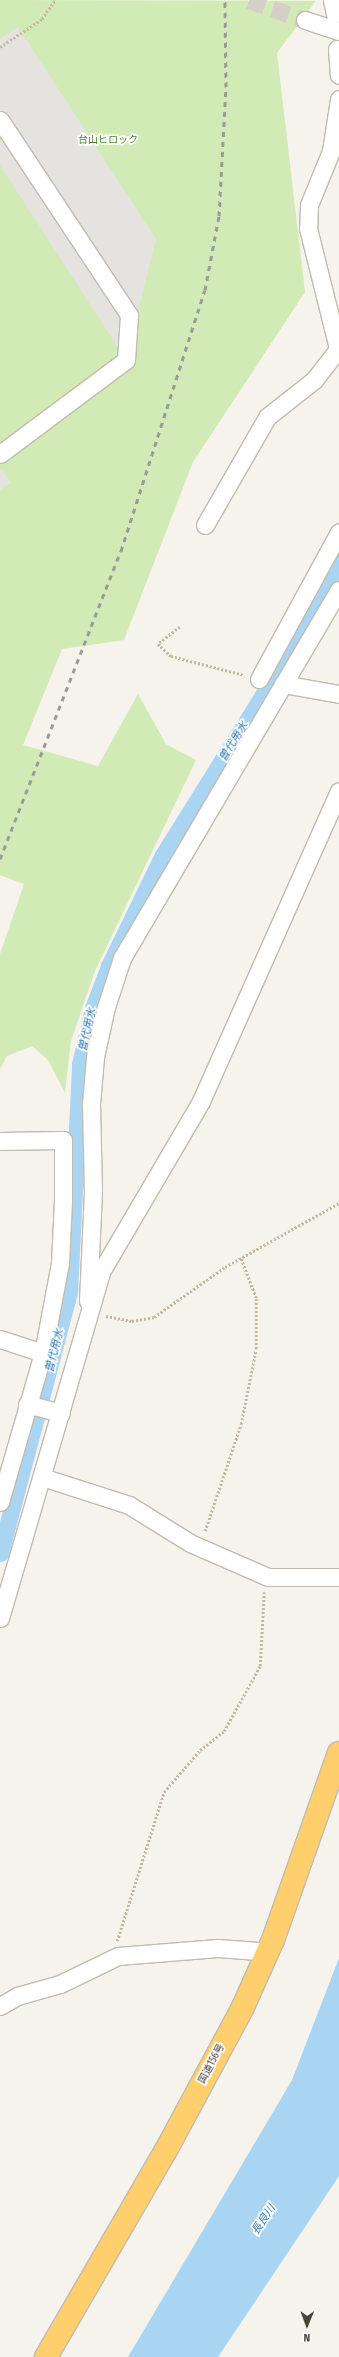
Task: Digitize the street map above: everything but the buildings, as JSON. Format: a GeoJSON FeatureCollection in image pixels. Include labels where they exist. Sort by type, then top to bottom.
{"type":"FeatureCollection","features":[{"type":"Feature","properties":{"kind":"highway","name":"国道156号"},"geometry":{"type":"LineString","coordinates":[[46,2357],[165,2152],[243,2006],[266,1955],[339,1753]]}},
{"type":"Feature","properties":{"kind":"street"},"geometry":{"type":"LineString","coordinates":[[305,20],[339,31]]}},
{"type":"Feature","properties":{"kind":"street"},"geometry":{"type":"LineString","coordinates":[[337,49],[339,76]]}},
{"type":"Feature","properties":{"kind":"street"},"geometry":{"type":"LineString","coordinates":[[205,525],[267,418],[314,380],[339,351],[308,228],[309,205],[331,151],[339,99]]}},
{"type":"Feature","properties":{"kind":"street"},"geometry":{"type":"LineString","coordinates":[[0,120],[129,315],[126,360],[0,454]]}},
{"type":"Feature","properties":{"kind":"street"},"geometry":{"type":"LineString","coordinates":[[259,679],[339,532]]}},
{"type":"Feature","properties":{"kind":"street"},"geometry":{"type":"LineString","coordinates":[[88,1309],[86,1287],[93,1192],[91,1104],[95,1057],[106,1007],[132,938],[339,590]]}},
{"type":"Feature","properties":{"kind":"street"},"geometry":{"type":"LineString","coordinates":[[284,684],[339,694]]}},
{"type":"Feature","properties":{"kind":"street"},"geometry":{"type":"LineString","coordinates":[[0,1502],[88,1309],[102,1270],[200,1101],[339,791]]}},
{"type":"Feature","properties":{"kind":"street"},"geometry":{"type":"LineString","coordinates":[[0,1141],[63,1140],[60,1263],[43,1353],[42,1477],[1,1608]]}},
{"type":"Feature","properties":{"kind":"street"},"geometry":{"type":"LineString","coordinates":[[0,1339],[43,1353]]}},
{"type":"Feature","properties":{"kind":"street"},"geometry":{"type":"LineString","coordinates":[[42,1477],[129,1505],[200,1547],[264,1576],[339,1577]]}},
{"type":"Feature","properties":{"kind":"street"},"geometry":{"type":"LineString","coordinates":[[0,2006],[17,1996],[60,1984],[118,1956],[218,1948],[258,1951],[266,1955]]}},
{"type":"Feature","properties":{"kind":"path"},"geometry":{"type":"LineString","coordinates":[[0,47],[42,19],[55,0]]}},
{"type":"Feature","properties":{"kind":"path"},"geometry":{"type":"LineString","coordinates":[[180,627],[158,644],[171,656],[259,679]]}},
{"type":"Feature","properties":{"kind":"path"},"geometry":{"type":"LineString","coordinates":[[88,1309],[125,1320],[154,1316],[225,1266],[241,1259],[339,1203]]}},
{"type":"Feature","properties":{"kind":"path"},"geometry":{"type":"LineString","coordinates":[[200,1547],[242,1424],[256,1349],[256,1298],[241,1259]]}},
{"type":"Feature","properties":{"kind":"path"},"geometry":{"type":"LineString","coordinates":[[118,1956],[116,1936],[164,1792],[200,1750],[224,1731],[260,1666],[264,1576]]}},
{"type":"Feature","properties":{"kind":"green space","name":"台山ヒロック"},"geometry":{"type":"Polygon","coordinates":[[[0,0],[316,1],[277,53],[305,292],[193,462],[124,640],[62,649],[23,745],[98,766],[138,694],[166,744],[196,760],[95,971],[71,1041],[65,1093],[48,1060],[32,1046],[7,1056],[0,1069],[0,954],[24,884],[0,875],[0,0]]]}},
{"type":"Feature","properties":{"kind":"shaded area"},"geometry":{"type":"Polygon","coordinates":[[[18,27],[156,239],[126,360],[0,165],[0,39],[18,27]]]}},
{"type":"Feature","properties":{"kind":"shaded area"},"geometry":{"type":"Polygon","coordinates":[[[2,470],[11,483],[0,490],[0,472],[2,470]]]}},
{"type":"Feature","properties":{"kind":"water","name":"長良川"},"geometry":{"type":"Polygon","coordinates":[[[339,1958],[339,2176],[218,2357],[128,2357],[292,2080],[339,1958]]]}},
{"type":"Feature","properties":{"kind":"waterway","name":"曽代用水"},"geometry":{"type":"LineString","coordinates":[[0,1553],[69,1292],[80,1064],[93,1008],[109,966],[163,855],[263,695],[339,561]]}},
{"type":"Feature","properties":{"kind":"tunnel"},"geometry":{"type":"LineString","coordinates":[[249,0],[305,20]]}},
{"type":"Feature","properties":{"kind":"railway"},"geometry":{"type":"LineString","coordinates":[[0,859],[121,551],[205,290],[219,216],[226,87],[225,0]]}}]}
